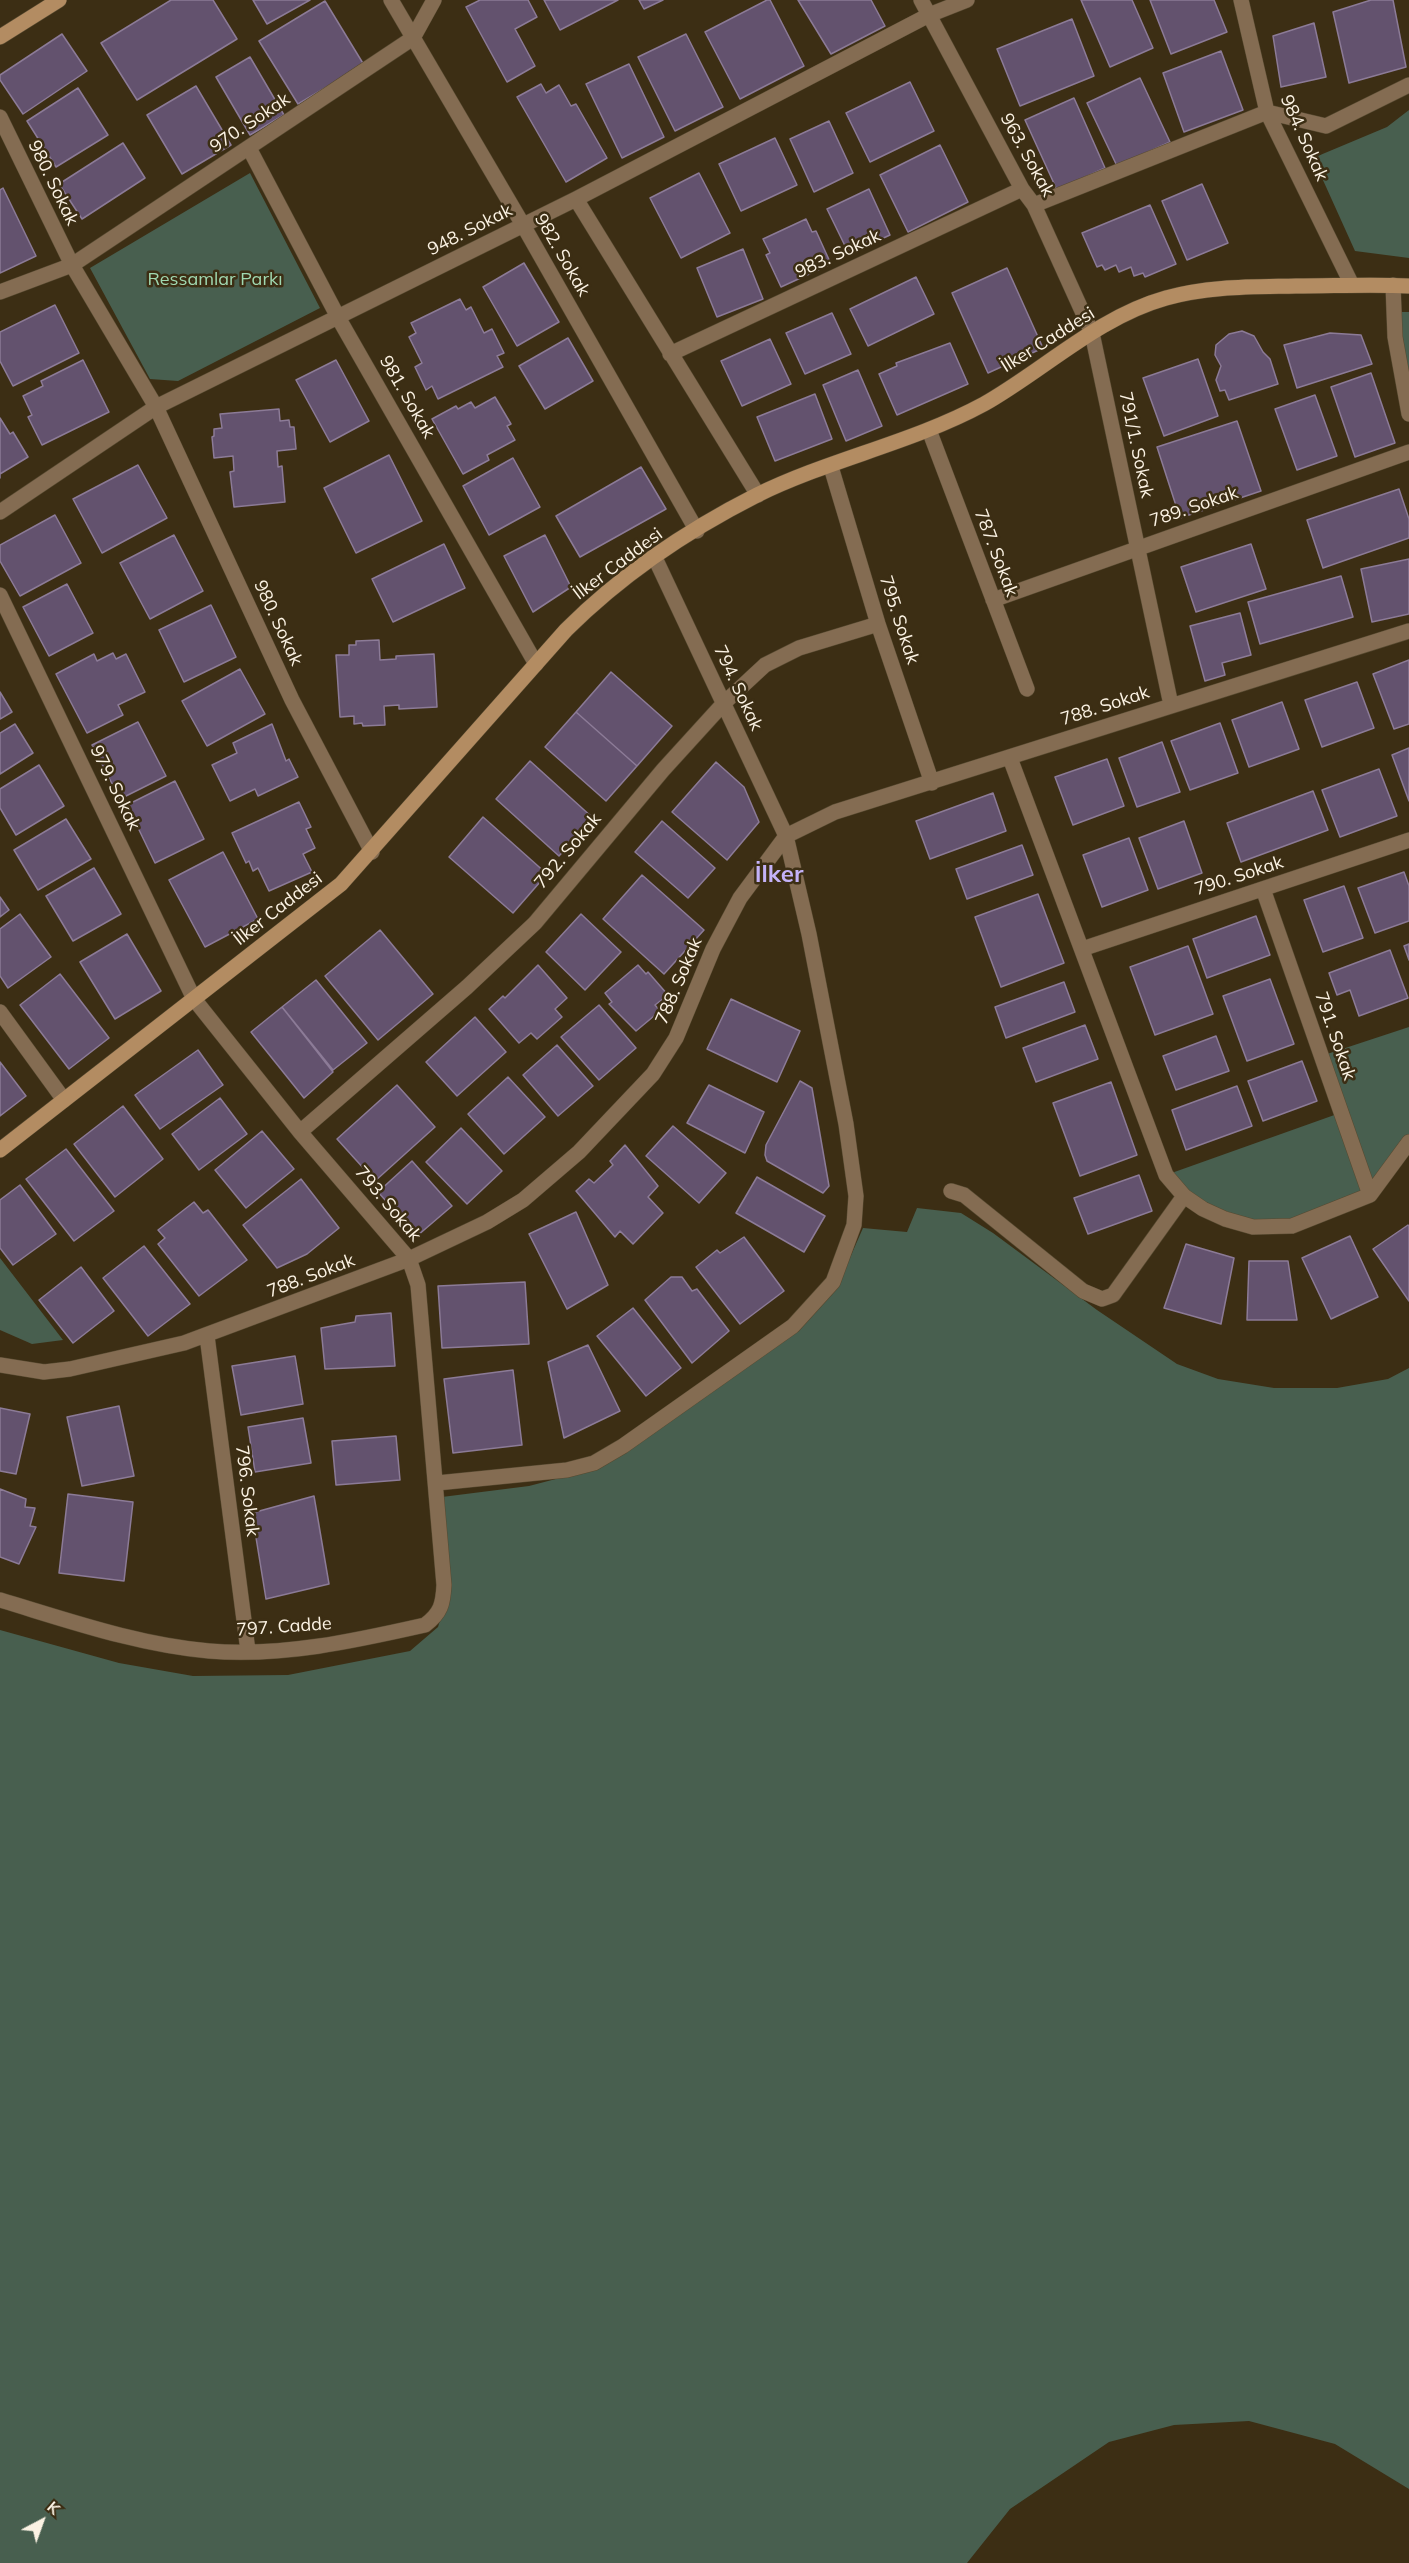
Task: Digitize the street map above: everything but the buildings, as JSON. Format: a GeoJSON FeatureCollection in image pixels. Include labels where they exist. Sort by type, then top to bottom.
{"type":"FeatureCollection","features":[{"type":"Feature","properties":{"kind":"main road"},"geometry":{"type":"LineString","coordinates":[[0,37],[58,0]]}},
{"type":"Feature","properties":{"kind":"main road","name":"İlker Caddesi"},"geometry":{"type":"LineString","coordinates":[[0,1150],[342,884],[536,664],[597,600],[697,531],[758,495],[929,430],[984,403],[1092,333],[1163,299],[1203,288],[1409,286]]}},
{"type":"Feature","properties":{"kind":"street","name":"982. Sokak"},"geometry":{"type":"LineString","coordinates":[[391,0],[523,225],[697,531]]}},
{"type":"Feature","properties":{"kind":"street","name":"970. Sokak"},"geometry":{"type":"LineString","coordinates":[[0,292],[72,265],[413,38],[434,0]]}},
{"type":"Feature","properties":{"kind":"street","name":"963. Sokak"},"geometry":{"type":"LineString","coordinates":[[921,0],[1022,189],[1034,205],[1092,333]]}},
{"type":"Feature","properties":{"kind":"street","name":"948. Sokak"},"geometry":{"type":"LineString","coordinates":[[0,512],[156,407],[339,319],[576,199],[929,15],[967,0]]}},
{"type":"Feature","properties":{"kind":"street","name":"984. Sokak"},"geometry":{"type":"LineString","coordinates":[[1241,0],[1267,112],[1352,285]]}},
{"type":"Feature","properties":{"kind":"street"},"geometry":{"type":"LineString","coordinates":[[1034,205],[1267,112],[1326,126],[1409,85]]}},
{"type":"Feature","properties":{"kind":"street","name":"980. Sokak"},"geometry":{"type":"LineString","coordinates":[[0,117],[72,265],[156,407],[292,700],[372,852]]}},
{"type":"Feature","properties":{"kind":"street","name":"981. Sokak"},"geometry":{"type":"LineString","coordinates":[[249,148],[339,319],[536,664]]}},
{"type":"Feature","properties":{"kind":"street","name":"983. Sokak"},"geometry":{"type":"LineString","coordinates":[[670,354],[1022,189]]}},
{"type":"Feature","properties":{"kind":"street"},"geometry":{"type":"LineString","coordinates":[[576,199],[758,495]]}},
{"type":"Feature","properties":{"kind":"street"},"geometry":{"type":"LineString","coordinates":[[1393,285],[1395,337],[1409,414]]}},
{"type":"Feature","properties":{"kind":"street","name":"791/1. Sokak"},"geometry":{"type":"LineString","coordinates":[[1092,333],[1171,705]]}},
{"type":"Feature","properties":{"kind":"street","name":"787. Sokak"},"geometry":{"type":"LineString","coordinates":[[929,430],[1028,689]]}},
{"type":"Feature","properties":{"kind":"street","name":"789. Sokak"},"geometry":{"type":"LineString","coordinates":[[993,600],[1409,452]]}},
{"type":"Feature","properties":{"kind":"street","name":"795. Sokak"},"geometry":{"type":"LineString","coordinates":[[831,466],[879,624],[932,783]]}},
{"type":"Feature","properties":{"kind":"street","name":"794. Sokak"},"geometry":{"type":"LineString","coordinates":[[437,1483],[558,1471],[594,1463],[623,1446],[792,1326],[813,1306],[833,1282],[854,1225],[856,1196],[846,1124],[811,945],[786,836],[655,558]]}},
{"type":"Feature","properties":{"kind":"street","name":"979. Sokak"},"geometry":{"type":"LineString","coordinates":[[0,595],[194,999]]}},
{"type":"Feature","properties":{"kind":"street","name":"792. Sokak"},"geometry":{"type":"LineString","coordinates":[[300,1132],[467,987],[535,923],[600,843],[724,704],[765,665],[800,648],[879,624]]}},
{"type":"Feature","properties":{"kind":"street","name":"788. Sokak"},"geometry":{"type":"LineString","coordinates":[[0,1365],[44,1372],[70,1369],[207,1336],[409,1260],[487,1222],[523,1200],[626,1106],[653,1074],[676,1038],[713,949],[740,898],[786,836],[835,812],[1409,631]]}},
{"type":"Feature","properties":{"kind":"street"},"geometry":{"type":"LineString","coordinates":[[1010,758],[1166,1175],[1184,1196],[1203,1209],[1225,1219],[1253,1227],[1292,1226],[1370,1195],[1409,1142]]}},
{"type":"Feature","properties":{"kind":"street","name":"790. Sokak"},"geometry":{"type":"LineString","coordinates":[[1082,949],[1409,840]]}},
{"type":"Feature","properties":{"kind":"street","name":"791. Sokak"},"geometry":{"type":"LineString","coordinates":[[1263,889],[1370,1195]]}},
{"type":"Feature","properties":{"kind":"street","name":"793. Sokak"},"geometry":{"type":"LineString","coordinates":[[194,999],[300,1132],[409,1260],[418,1285],[437,1483]]}},
{"type":"Feature","properties":{"kind":"street"},"geometry":{"type":"LineString","coordinates":[[0,1012],[64,1100]]}},
{"type":"Feature","properties":{"kind":"street"},"geometry":{"type":"LineString","coordinates":[[951,1191],[964,1195],[1075,1285],[1102,1299],[1113,1295],[1184,1196]]}},
{"type":"Feature","properties":{"kind":"street","name":"796. Sokak"},"geometry":{"type":"LineString","coordinates":[[207,1336],[248,1651]]}},
{"type":"Feature","properties":{"kind":"street","name":"797. Cadde"},"geometry":{"type":"LineString","coordinates":[[0,1600],[134,1638],[208,1651],[303,1650],[425,1625],[439,1615],[443,1603],[444,1585],[437,1483]]}},
{"type":"Feature","properties":{"kind":"green space"},"geometry":{"type":"Polygon","coordinates":[[[1409,110],[1409,258],[1355,251],[1313,158],[1387,127],[1409,110]]]}},
{"type":"Feature","properties":{"kind":"green space","name":"Ressamlar Parkı"},"geometry":{"type":"Polygon","coordinates":[[[250,173],[320,308],[178,381],[150,379],[90,268],[250,173]]]}},
{"type":"Feature","properties":{"kind":"green space"},"geometry":{"type":"Polygon","coordinates":[[[1400,312],[1409,312],[1409,389],[1397,326],[1400,312]]]}},
{"type":"Feature","properties":{"kind":"green space"},"geometry":{"type":"Polygon","coordinates":[[[1409,1027],[1409,1142],[1370,1195],[1292,1226],[1225,1219],[1166,1175],[1340,1113],[1321,1056],[1409,1027]]]}},
{"type":"Feature","properties":{"kind":"green space"},"geometry":{"type":"Polygon","coordinates":[[[917,1208],[961,1213],[993,1233],[1097,1310],[1177,1364],[1218,1379],[1274,1388],[1337,1388],[1388,1379],[1409,1368],[1409,2489],[1335,2444],[1249,2421],[1174,2425],[1109,2442],[1010,2509],[967,2563],[0,2563],[0,1630],[119,1663],[193,1676],[288,1675],[410,1651],[438,1627],[446,1601],[434,1498],[529,1486],[571,1475],[796,1331],[837,1287],[863,1228],[907,1232],[917,1208]]]}},
{"type":"Feature","properties":{"kind":"green space"},"geometry":{"type":"Polygon","coordinates":[[[0,1258],[63,1340],[32,1344],[0,1330],[0,1258]]]}},
{"type":"Feature","properties":{"kind":"district","name":"İlker"},"geometry":{"type":"Point","coordinates":[779,875]}}]}
